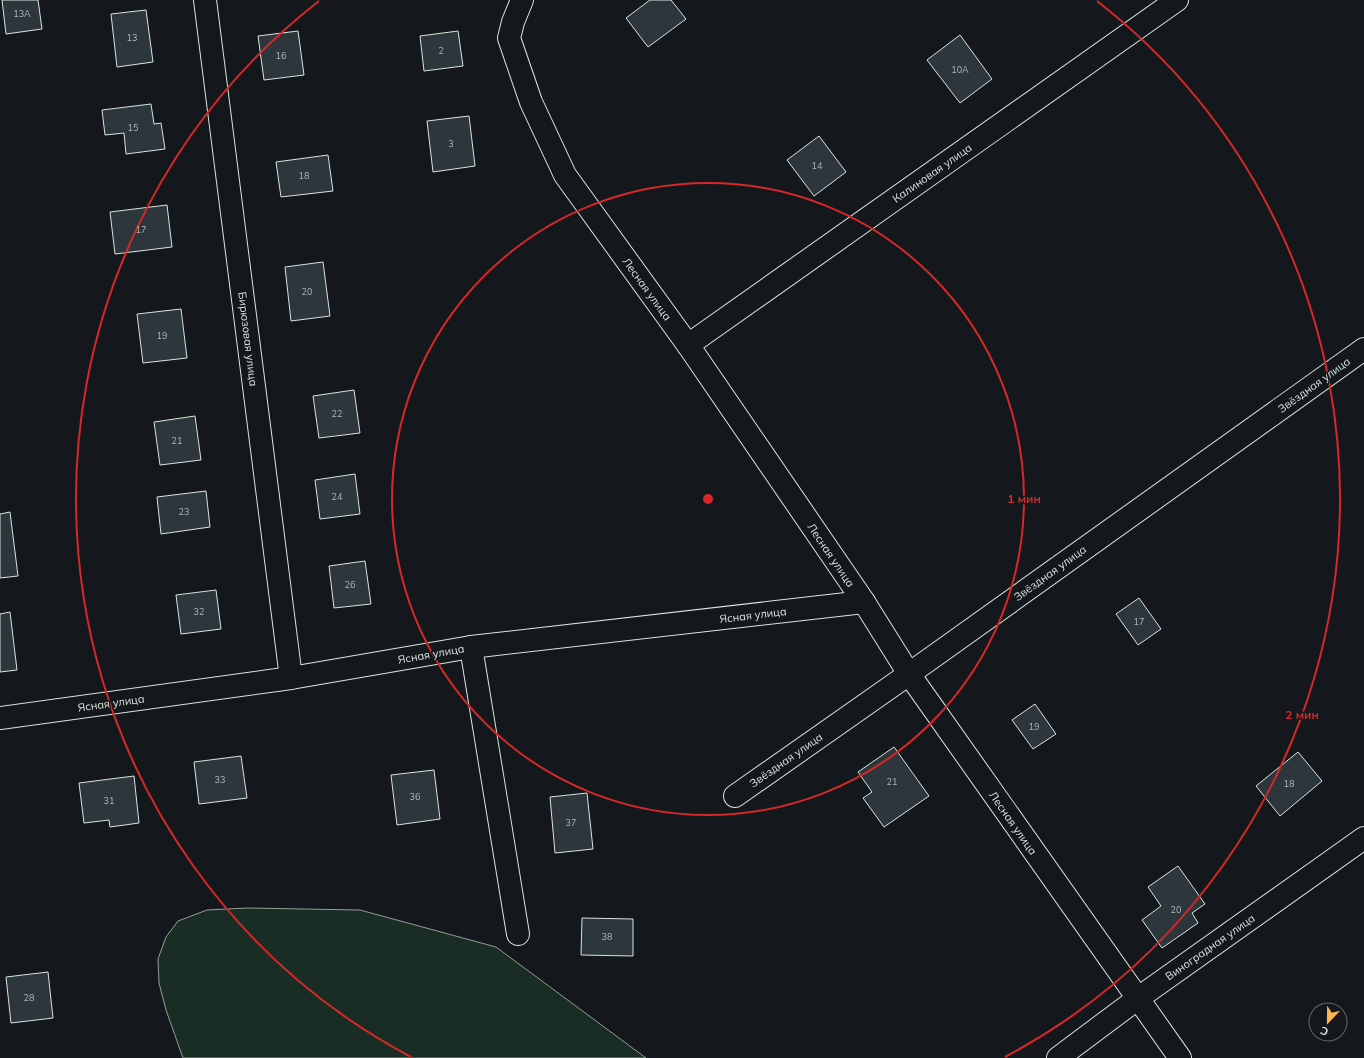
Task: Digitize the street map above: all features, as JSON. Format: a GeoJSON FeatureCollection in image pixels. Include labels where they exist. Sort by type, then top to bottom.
{"type":"FeatureCollection","features":[{"type":"Feature","properties":{"kind":"street","name":"Бирюзовая улица"},"geometry":{"type":"LineString","coordinates":[[205,0],[291,678]]}},
{"type":"Feature","properties":{"kind":"street","name":"Лесная улица"},"geometry":{"type":"LineString","coordinates":[[508,0],[511,30],[531,102],[565,175],[688,345],[864,602],[908,674],[1180,1058]]}},
{"type":"Feature","properties":{"kind":"street"},"geometry":{"type":"LineString","coordinates":[[511,30],[522,0]]}},
{"type":"Feature","properties":{"kind":"street","name":"Калиновая улица"},"geometry":{"type":"LineString","coordinates":[[688,345],[1177,0]]}},
{"type":"Feature","properties":{"kind":"street","name":"Звёздная улица"},"geometry":{"type":"LineString","coordinates":[[735,796],[1364,349]]}},
{"type":"Feature","properties":{"kind":"street","name":"Ясная улица"},"geometry":{"type":"LineString","coordinates":[[0,718],[291,678],[471,647],[864,602]]}},
{"type":"Feature","properties":{"kind":"street"},"geometry":{"type":"LineString","coordinates":[[471,647],[518,934]]}},
{"type":"Feature","properties":{"kind":"street","name":"Виноградная улица"},"geometry":{"type":"LineString","coordinates":[[1058,1058],[1137,999],[1364,838]]}},
{"type":"Feature","properties":{"kind":"green space"},"geometry":{"type":"Polygon","coordinates":[[[247,908],[360,910],[496,947],[646,1058],[183,1058],[166,1010],[159,983],[158,959],[166,937],[178,921],[207,910],[247,908]]]}},
{"type":"Feature","properties":{"kind":"building"},"geometry":{"type":"Polygon","coordinates":[[[2,0],[38,0],[42,29],[6,34],[2,0]]]}},
{"type":"Feature","properties":{"kind":"building"},"geometry":{"type":"Polygon","coordinates":[[[650,0],[671,0],[686,19],[648,47],[626,18],[650,0]]]}},
{"type":"Feature","properties":{"kind":"building"},"geometry":{"type":"Polygon","coordinates":[[[146,10],[153,62],[117,67],[111,14],[146,10]]]}},
{"type":"Feature","properties":{"kind":"building"},"geometry":{"type":"Polygon","coordinates":[[[298,31],[304,75],[264,80],[258,36],[298,31]]]}},
{"type":"Feature","properties":{"kind":"building"},"geometry":{"type":"Polygon","coordinates":[[[458,31],[463,66],[424,71],[420,36],[458,31]]]}},
{"type":"Feature","properties":{"kind":"building"},"geometry":{"type":"Polygon","coordinates":[[[960,35],[992,79],[960,103],[927,60],[960,35]]]}},
{"type":"Feature","properties":{"kind":"building"},"geometry":{"type":"Polygon","coordinates":[[[151,104],[154,124],[161,123],[165,149],[126,154],[124,133],[105,135],[102,110],[151,104]]]}},
{"type":"Feature","properties":{"kind":"building"},"geometry":{"type":"Polygon","coordinates":[[[469,116],[475,166],[433,172],[427,121],[469,116]]]}},
{"type":"Feature","properties":{"kind":"building"},"geometry":{"type":"Polygon","coordinates":[[[819,136],[846,172],[814,196],[787,160],[819,136]]]}},
{"type":"Feature","properties":{"kind":"building"},"geometry":{"type":"Polygon","coordinates":[[[328,155],[333,191],[281,197],[276,162],[328,155]]]}},
{"type":"Feature","properties":{"kind":"building"},"geometry":{"type":"Polygon","coordinates":[[[167,205],[172,247],[115,254],[110,212],[167,205]]]}},
{"type":"Feature","properties":{"kind":"building"},"geometry":{"type":"Polygon","coordinates":[[[323,262],[330,316],[291,321],[285,267],[323,262]]]}},
{"type":"Feature","properties":{"kind":"building"},"geometry":{"type":"Polygon","coordinates":[[[181,309],[187,358],[143,363],[137,314],[181,309]]]}},
{"type":"Feature","properties":{"kind":"building"},"geometry":{"type":"Polygon","coordinates":[[[354,390],[360,433],[319,438],[313,396],[354,390]]]}},
{"type":"Feature","properties":{"kind":"building"},"geometry":{"type":"Polygon","coordinates":[[[195,416],[201,460],[160,465],[154,422],[195,416]]]}},
{"type":"Feature","properties":{"kind":"building"},"geometry":{"type":"Polygon","coordinates":[[[355,474],[360,514],[320,519],[315,480],[355,474]]]}},
{"type":"Feature","properties":{"kind":"building"},"geometry":{"type":"Polygon","coordinates":[[[206,491],[210,527],[161,534],[157,497],[206,491]]]}},
{"type":"Feature","properties":{"kind":"building"},"geometry":{"type":"Polygon","coordinates":[[[10,512],[18,576],[0,578],[0,514],[10,512]]]}},
{"type":"Feature","properties":{"kind":"building"},"geometry":{"type":"Polygon","coordinates":[[[365,561],[371,604],[334,608],[329,566],[365,561]]]}},
{"type":"Feature","properties":{"kind":"building"},"geometry":{"type":"Polygon","coordinates":[[[216,590],[221,629],[181,634],[176,595],[216,590]]]}},
{"type":"Feature","properties":{"kind":"building"},"geometry":{"type":"Polygon","coordinates":[[[1139,598],[1161,629],[1138,645],[1116,614],[1139,598]]]}},
{"type":"Feature","properties":{"kind":"building"},"geometry":{"type":"Polygon","coordinates":[[[10,612],[17,670],[0,672],[0,614],[10,612]]]}},
{"type":"Feature","properties":{"kind":"building"},"geometry":{"type":"Polygon","coordinates":[[[1035,704],[1056,734],[1033,749],[1012,720],[1035,704]]]}},
{"type":"Feature","properties":{"kind":"building"},"geometry":{"type":"Polygon","coordinates":[[[894,747],[929,796],[884,827],[863,798],[872,792],[858,772],[894,747]]]}},
{"type":"Feature","properties":{"kind":"building"},"geometry":{"type":"Polygon","coordinates":[[[1298,752],[1322,781],[1280,816],[1256,786],[1298,752]]]}},
{"type":"Feature","properties":{"kind":"building"},"geometry":{"type":"Polygon","coordinates":[[[241,756],[247,798],[199,804],[194,762],[241,756]]]}},
{"type":"Feature","properties":{"kind":"building"},"geometry":{"type":"Polygon","coordinates":[[[434,770],[440,819],[397,825],[391,775],[434,770]]]}},
{"type":"Feature","properties":{"kind":"building"},"geometry":{"type":"Polygon","coordinates":[[[134,776],[139,823],[110,827],[109,820],[84,823],[79,783],[134,776]]]}},
{"type":"Feature","properties":{"kind":"building"},"geometry":{"type":"Polygon","coordinates":[[[587,793],[593,849],[555,853],[550,797],[587,793]]]}},
{"type":"Feature","properties":{"kind":"building"},"geometry":{"type":"Polygon","coordinates":[[[1178,866],[1205,904],[1192,913],[1198,923],[1162,948],[1142,920],[1161,906],[1148,887],[1178,866]]]}},
{"type":"Feature","properties":{"kind":"building"},"geometry":{"type":"Polygon","coordinates":[[[582,918],[633,919],[633,956],[581,955],[582,918]]]}},
{"type":"Feature","properties":{"kind":"building"},"geometry":{"type":"Polygon","coordinates":[[[48,972],[53,1018],[11,1023],[6,977],[48,972]]]}}]}
